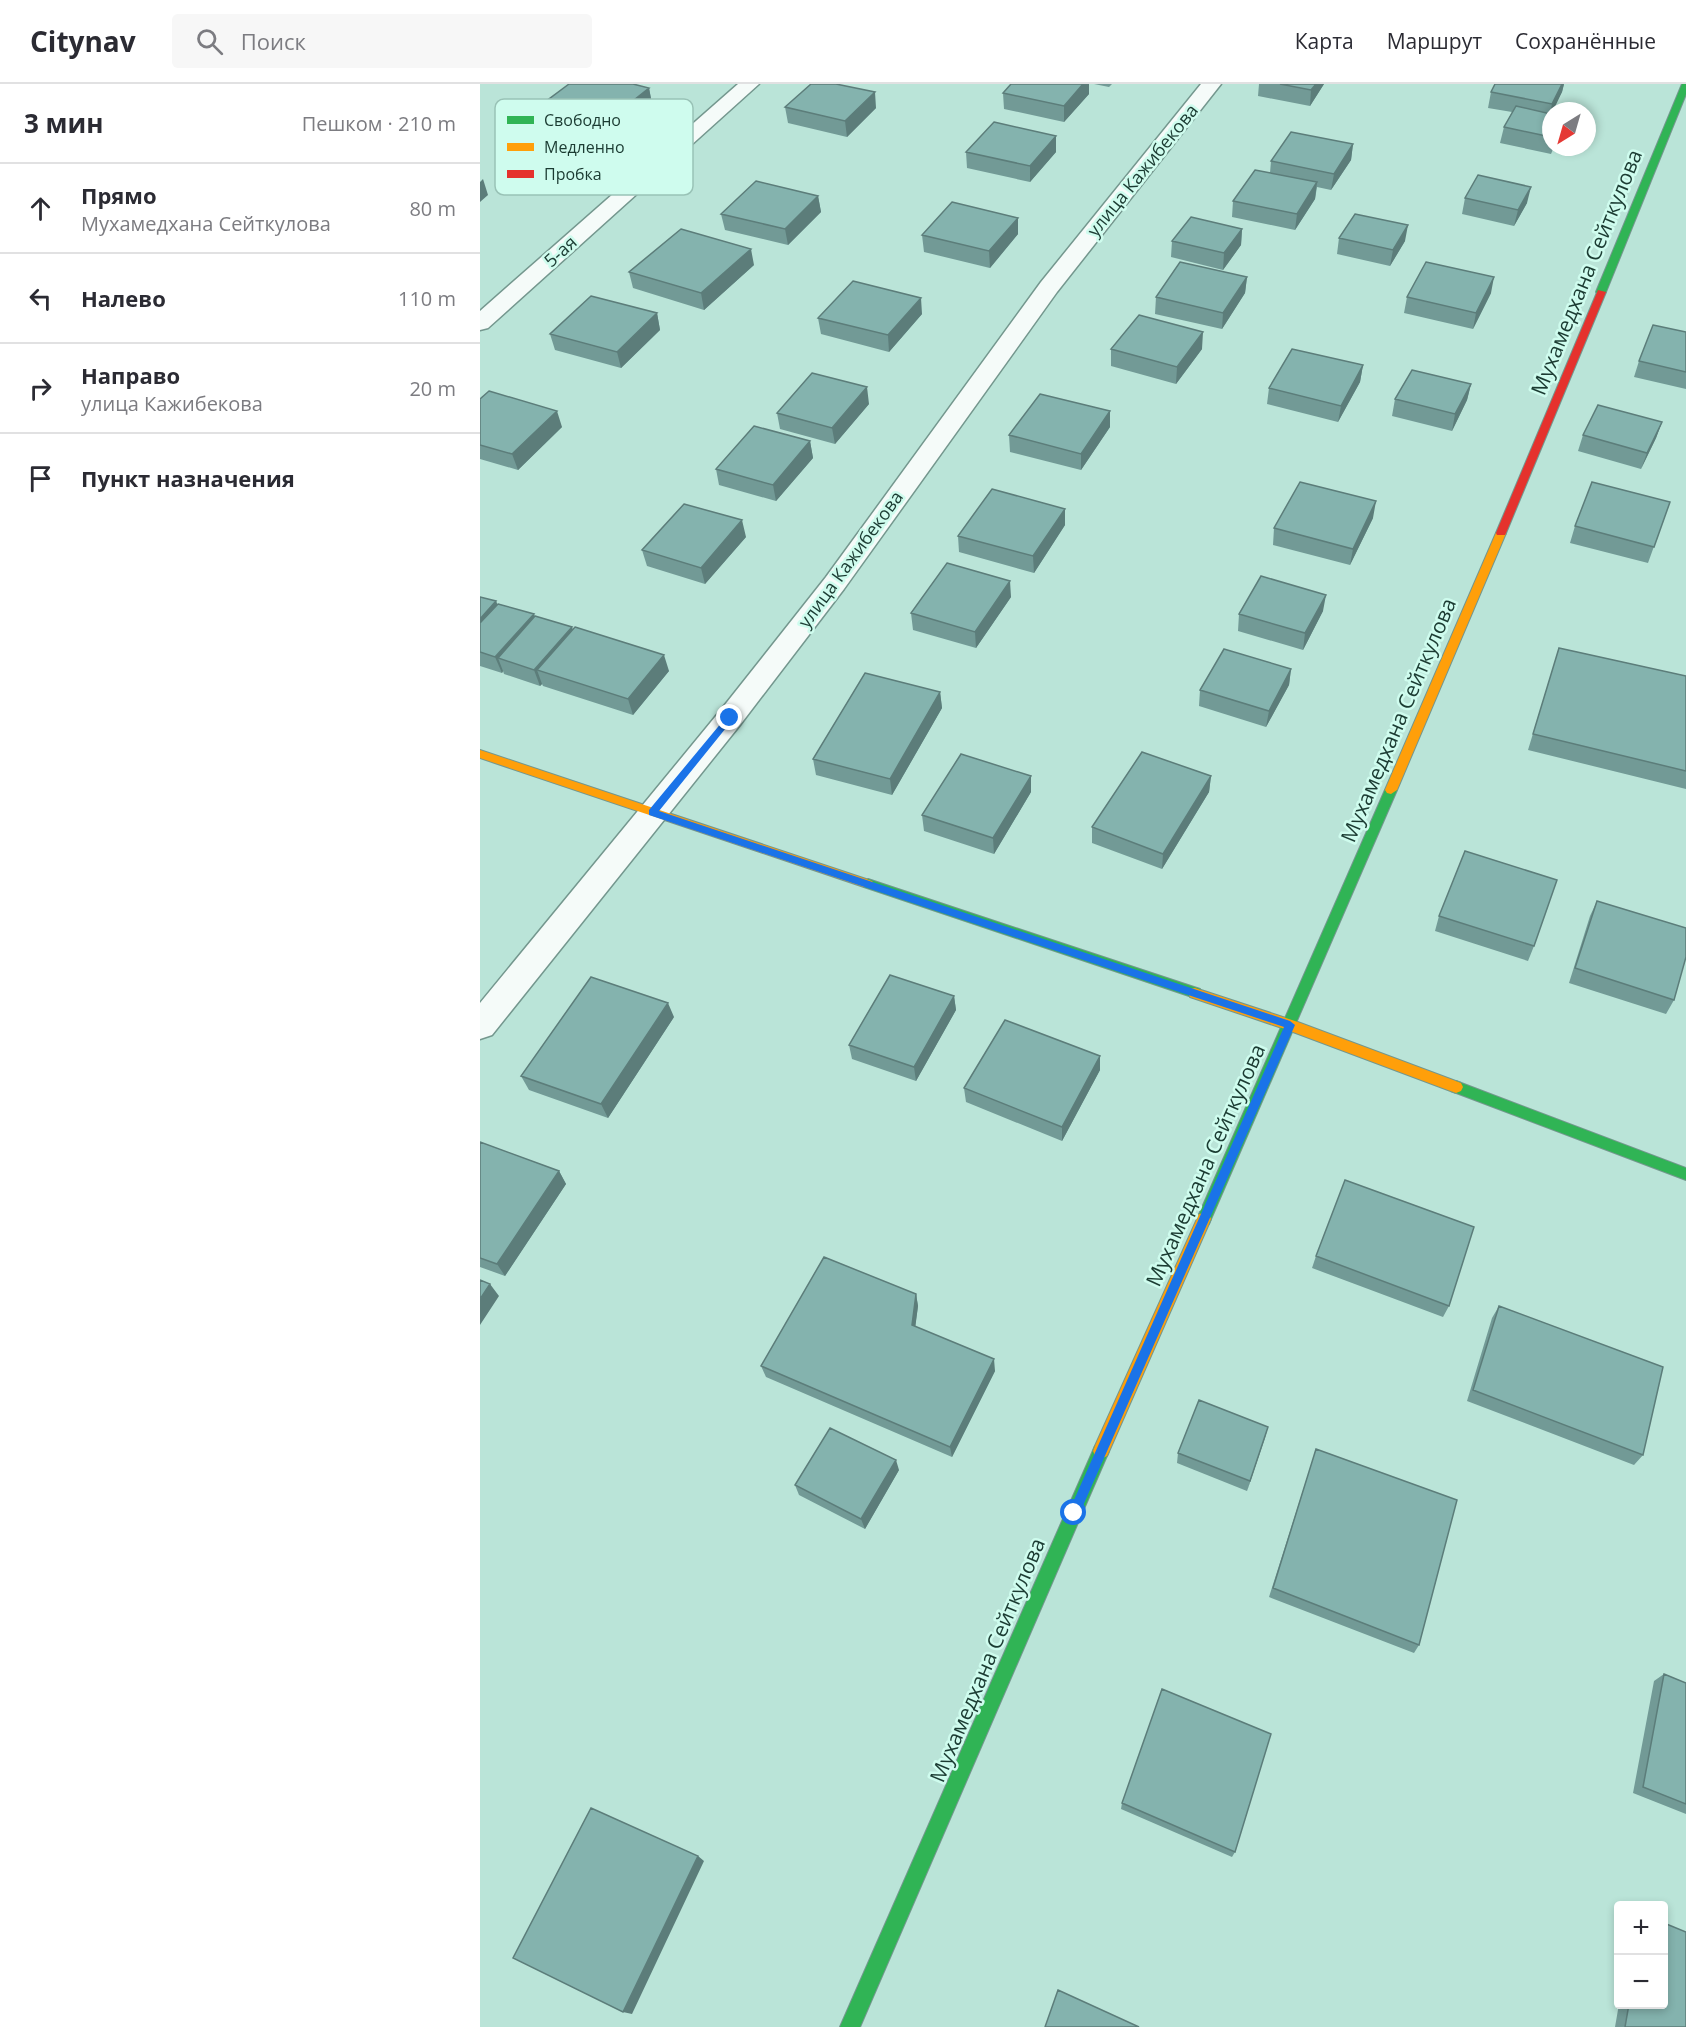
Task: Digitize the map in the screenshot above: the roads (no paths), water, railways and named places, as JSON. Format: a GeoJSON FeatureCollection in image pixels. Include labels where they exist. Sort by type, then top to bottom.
{"type":"FeatureCollection","features":[{"type":"Feature","properties":{"kind":"street","name":"5-ая"},"geometry":{"type":"LineString","coordinates":[[693,134],[749,84]]}},
{"type":"Feature","properties":{"kind":"street","name":"улица Кажибекова"},"geometry":{"type":"LineString","coordinates":[[480,1026],[730,718],[834,583],[1049,287],[1211,84]]}},
{"type":"Feature","properties":{"kind":"street","name":"Мухамедхана Сейткулова"},"geometry":{"type":"LineString","coordinates":[[850,2027],[1290,1025],[1541,440],[1686,84]]}},
{"type":"Feature","properties":{"kind":"street","name":"5-ая"},"geometry":{"type":"LineString","coordinates":[[480,323],[624,195]]}},
{"type":"Feature","properties":{"kind":"street"},"geometry":{"type":"LineString","coordinates":[[480,754],[1290,1025],[1686,1174]]}}]}
